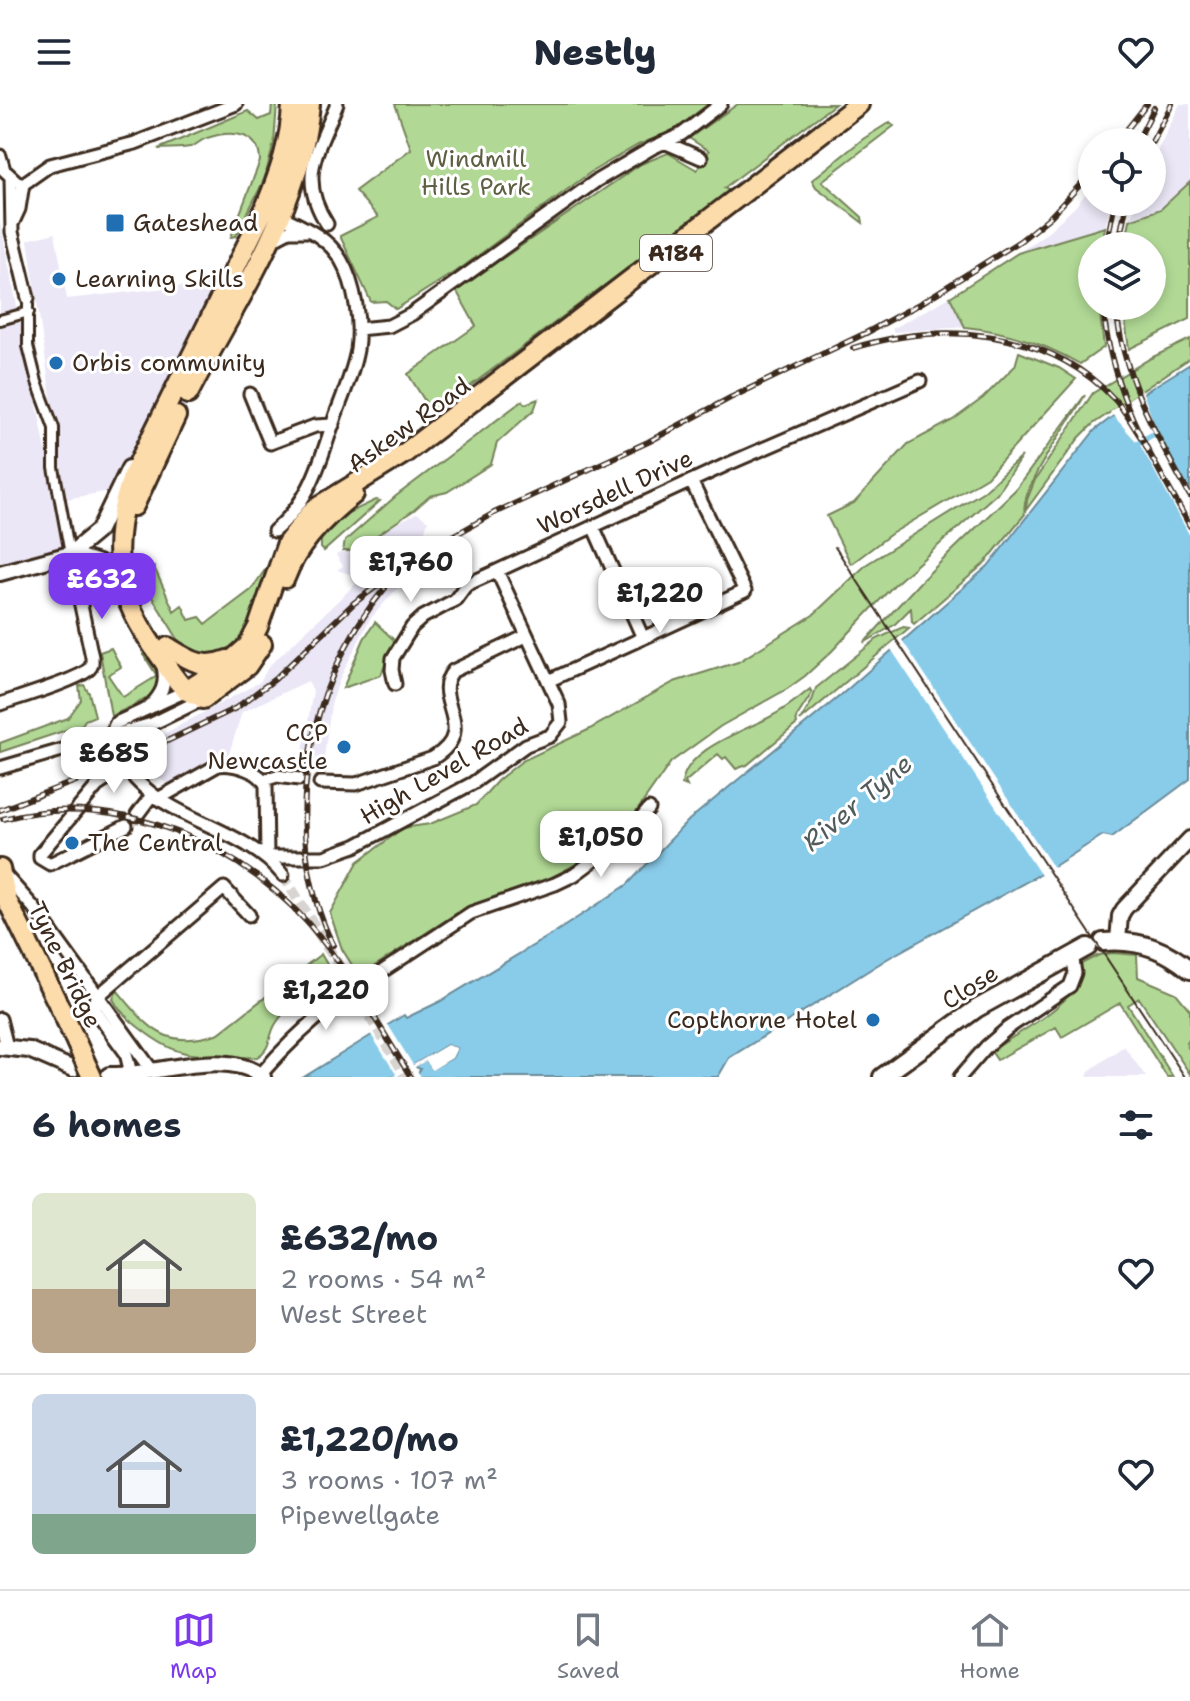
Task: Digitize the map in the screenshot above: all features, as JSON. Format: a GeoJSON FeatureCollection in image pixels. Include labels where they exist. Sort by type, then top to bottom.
{"type":"FeatureCollection","features":[{"type":"Feature","properties":{"kind":"highway"},"geometry":{"type":"LineString","coordinates":[[241,654],[207,666],[164,653],[132,583],[128,542],[133,508],[175,417],[267,244],[289,141],[292,104]]}},
{"type":"Feature","properties":{"kind":"highway"},"geometry":{"type":"LineString","coordinates":[[196,692],[139,626],[124,592],[117,550],[121,512],[133,474],[168,406],[272,212],[291,189],[304,150],[310,104]]}},
{"type":"Feature","properties":{"kind":"highway","name":"Askew Road"},"geometry":{"type":"LineString","coordinates":[[196,692],[241,654],[255,634],[287,543],[313,510],[417,444],[859,104]]}},
{"type":"Feature","properties":{"kind":"highway","name":"Askew Road"},"geometry":{"type":"LineString","coordinates":[[196,692],[237,674],[254,658],[295,555],[341,504],[483,402],[870,104]]}},
{"type":"Feature","properties":{"kind":"highway","name":"Tyne Bridge"},"geometry":{"type":"LineString","coordinates":[[1,870],[4,900],[66,1020],[100,1076]]}},
{"type":"Feature","properties":{"kind":"main road","name":"Close"},"geometry":{"type":"LineString","coordinates":[[882,1077],[976,1009],[1072,954],[1103,943]]}},
{"type":"Feature","properties":{"kind":"main road"},"geometry":{"type":"LineString","coordinates":[[1103,943],[1147,944],[1190,970]]}},
{"type":"Feature","properties":{"kind":"street"},"geometry":{"type":"LineString","coordinates":[[13,222],[19,209],[23,184],[50,165],[135,143],[236,104]]}},
{"type":"Feature","properties":{"kind":"street"},"geometry":{"type":"LineString","coordinates":[[327,224],[312,195],[311,184],[315,161],[337,104]]}},
{"type":"Feature","properties":{"kind":"street"},"geometry":{"type":"LineString","coordinates":[[358,329],[389,326],[412,314],[596,181],[682,134],[721,104]]}},
{"type":"Feature","properties":{"kind":"street"},"geometry":{"type":"LineString","coordinates":[[664,142],[701,158]]}},
{"type":"Feature","properties":{"kind":"street"},"geometry":{"type":"LineString","coordinates":[[0,156],[13,222],[13,241],[28,298],[28,346],[54,428],[54,468],[91,665],[87,671],[70,679],[0,704]]}},
{"type":"Feature","properties":{"kind":"street"},"geometry":{"type":"LineString","coordinates":[[5,173],[23,184]]}},
{"type":"Feature","properties":{"kind":"street"},"geometry":{"type":"LineString","coordinates":[[291,189],[293,211],[307,229]]}},
{"type":"Feature","properties":{"kind":"street"},"geometry":{"type":"LineString","coordinates":[[272,212],[307,229],[330,245],[345,268],[355,303],[358,329],[355,359],[311,487],[298,507],[274,531]]}},
{"type":"Feature","properties":{"kind":"street"},"geometry":{"type":"LineString","coordinates":[[267,244],[289,231],[307,229]]}},
{"type":"Feature","properties":{"kind":"street"},"geometry":{"type":"LineString","coordinates":[[0,320],[29,312]]}},
{"type":"Feature","properties":{"kind":"street","name":"Worsdell Drive"},"geometry":{"type":"LineString","coordinates":[[395,684],[393,658],[412,627],[423,617],[455,600],[466,585],[691,481],[920,381]]}},
{"type":"Feature","properties":{"kind":"street"},"geometry":{"type":"LineString","coordinates":[[250,394],[270,443],[315,426],[333,425]]}},
{"type":"Feature","properties":{"kind":"street"},"geometry":{"type":"LineString","coordinates":[[0,573],[70,554],[99,530],[138,450],[168,406]]}},
{"type":"Feature","properties":{"kind":"street"},"geometry":{"type":"LineString","coordinates":[[497,571],[548,681],[745,591],[691,481]]}},
{"type":"Feature","properties":{"kind":"street"},"geometry":{"type":"LineString","coordinates":[[593,526],[643,638]]}},
{"type":"Feature","properties":{"kind":"street"},"geometry":{"type":"LineString","coordinates":[[70,554],[98,563],[124,592]]}},
{"type":"Feature","properties":{"kind":"street"},"geometry":{"type":"LineString","coordinates":[[77,586],[94,572],[111,574]]}},
{"type":"Feature","properties":{"kind":"street"},"geometry":{"type":"LineString","coordinates":[[320,783],[356,784],[443,752],[450,744],[455,725],[446,690],[449,676],[453,671],[526,636]]}},
{"type":"Feature","properties":{"kind":"street"},"geometry":{"type":"LineString","coordinates":[[145,710],[164,686],[164,653]]}},
{"type":"Feature","properties":{"kind":"street","name":"High Level Road"},"geometry":{"type":"LineString","coordinates":[[267,857],[313,858],[347,850],[473,783],[526,745],[550,736],[561,722],[561,712],[548,681]]}},
{"type":"Feature","properties":{"kind":"street","name":"Askew Road"},"geometry":{"type":"LineString","coordinates":[[113,732],[120,720],[196,692]]}},
{"type":"Feature","properties":{"kind":"street","name":"Askew Road"},"geometry":{"type":"LineString","coordinates":[[0,768],[113,732],[152,724],[196,692]]}},
{"type":"Feature","properties":{"kind":"street"},"geometry":{"type":"LineString","coordinates":[[126,826],[50,864],[43,861],[40,854],[97,786],[124,768],[128,750],[152,724]]}},
{"type":"Feature","properties":{"kind":"street"},"geometry":{"type":"LineString","coordinates":[[113,732],[124,768],[155,797],[267,857],[283,875]]}},
{"type":"Feature","properties":{"kind":"street"},"geometry":{"type":"LineString","coordinates":[[137,815],[155,797],[218,765],[228,764],[259,775],[264,780],[267,857]]}},
{"type":"Feature","properties":{"kind":"street"},"geometry":{"type":"LineString","coordinates":[[264,780],[277,776],[299,779]]}},
{"type":"Feature","properties":{"kind":"street"},"geometry":{"type":"LineString","coordinates":[[363,984],[471,913],[574,875],[624,838],[649,809]]}},
{"type":"Feature","properties":{"kind":"street"},"geometry":{"type":"LineString","coordinates":[[1103,943],[1124,909],[1190,839]]}},
{"type":"Feature","properties":{"kind":"street"},"geometry":{"type":"LineString","coordinates":[[1,870],[27,898],[151,1069]]}},
{"type":"Feature","properties":{"kind":"street"},"geometry":{"type":"LineString","coordinates":[[131,1074],[126,1053],[95,1011],[93,1004],[98,996],[224,888],[249,915]]}},
{"type":"Feature","properties":{"kind":"street"},"geometry":{"type":"LineString","coordinates":[[960,1077],[986,1047],[1008,1028],[1070,986],[1075,973],[1072,954]]}},
{"type":"Feature","properties":{"kind":"street"},"geometry":{"type":"LineString","coordinates":[[100,1076],[151,1069],[181,1071],[246,1067],[262,1076],[286,1044],[347,995]]}},
{"type":"Feature","properties":{"kind":"street"},"geometry":{"type":"LineString","coordinates":[[0,1019],[5,1031],[3,1047],[29,1050],[73,1069]]}},
{"type":"Feature","properties":{"kind":"shaded area"},"geometry":{"type":"Polygon","coordinates":[[[1180,104],[1190,104],[1190,182],[1166,204],[1166,133],[1180,104]]]}},
{"type":"Feature","properties":{"kind":"shaded area"},"geometry":{"type":"Polygon","coordinates":[[[1078,203],[1078,216],[1108,216],[1105,227],[1078,232],[1078,235],[1018,253],[1045,234],[1078,203]]]}},
{"type":"Feature","properties":{"kind":"shaded area"},"geometry":{"type":"Polygon","coordinates":[[[0,222],[66,549],[0,567],[0,222]]]}},
{"type":"Feature","properties":{"kind":"shaded area"},"geometry":{"type":"Polygon","coordinates":[[[55,233],[67,299],[220,282],[175,441],[153,483],[66,499],[28,240],[55,233]]]}},
{"type":"Feature","properties":{"kind":"shaded area"},"geometry":{"type":"Polygon","coordinates":[[[950,297],[965,327],[894,332],[892,329],[950,297]]]}},
{"type":"Feature","properties":{"kind":"shaded area"},"geometry":{"type":"Polygon","coordinates":[[[417,513],[428,521],[412,572],[370,619],[340,678],[331,705],[322,773],[300,769],[313,691],[308,681],[242,712],[228,757],[169,785],[143,767],[138,759],[149,742],[260,682],[269,666],[362,578],[337,570],[343,566],[336,555],[417,513]]]}},
{"type":"Feature","properties":{"kind":"shaded area"},"geometry":{"type":"Polygon","coordinates":[[[1124,1046],[1146,1077],[1087,1077],[1089,1071],[1124,1046]]]}},
{"type":"Feature","properties":{"kind":"green space"},"geometry":{"type":"Polygon","coordinates":[[[272,104],[277,104],[274,143],[264,180],[236,236],[231,237],[260,161],[255,144],[242,135],[225,134],[190,147],[158,149],[248,111],[259,120],[271,115],[272,104]]]}},
{"type":"Feature","properties":{"kind":"green space","name":"Windmill Hills Park"},"geometry":{"type":"Polygon","coordinates":[[[395,104],[712,104],[678,129],[638,145],[591,172],[464,266],[396,309],[386,301],[371,302],[340,236],[378,217],[355,191],[411,149],[395,104]]]}},
{"type":"Feature","properties":{"kind":"green space"},"geometry":{"type":"Polygon","coordinates":[[[738,104],[835,104],[724,188],[730,191],[433,414],[408,374],[476,326],[456,290],[641,164],[668,153],[697,170],[709,151],[689,138],[738,104]]]}},
{"type":"Feature","properties":{"kind":"green space"},"geometry":{"type":"Polygon","coordinates":[[[890,122],[894,126],[822,181],[862,217],[863,223],[816,187],[812,180],[863,139],[890,122]]]}},
{"type":"Feature","properties":{"kind":"green space"},"geometry":{"type":"Polygon","coordinates":[[[1190,182],[1190,319],[1129,349],[1125,320],[1166,320],[1166,232],[1128,232],[1130,220],[1141,216],[1166,216],[1166,204],[1190,182]]]}},
{"type":"Feature","properties":{"kind":"green space"},"geometry":{"type":"Polygon","coordinates":[[[1078,235],[1078,320],[1101,320],[1104,347],[1080,364],[1024,339],[965,327],[950,297],[1018,253],[1078,235]]]}},
{"type":"Feature","properties":{"kind":"green space"},"geometry":{"type":"Polygon","coordinates":[[[1190,339],[1190,358],[1093,424],[1079,438],[1026,510],[1035,480],[1093,393],[1190,339]]]}},
{"type":"Feature","properties":{"kind":"green space"},"geometry":{"type":"Polygon","coordinates":[[[1019,352],[1059,368],[1076,379],[987,477],[891,534],[851,564],[827,516],[854,503],[908,444],[953,420],[983,398],[1015,366],[1019,352]]]}},
{"type":"Feature","properties":{"kind":"green space"},"geometry":{"type":"Polygon","coordinates":[[[1085,395],[1037,472],[1025,502],[1025,514],[985,563],[914,624],[911,608],[894,625],[864,643],[920,582],[1016,489],[1085,395]]]}},
{"type":"Feature","properties":{"kind":"green space"},"geometry":{"type":"Polygon","coordinates":[[[538,399],[534,410],[497,443],[491,464],[447,492],[430,496],[354,551],[343,551],[345,541],[396,496],[522,401],[525,404],[538,399]]]}},
{"type":"Feature","properties":{"kind":"green space"},"geometry":{"type":"Polygon","coordinates":[[[1022,456],[997,493],[894,585],[805,676],[721,726],[671,762],[634,815],[611,839],[582,861],[552,877],[468,906],[359,976],[342,949],[330,913],[358,862],[403,828],[430,824],[476,805],[498,780],[522,761],[588,730],[674,682],[738,662],[813,615],[867,564],[984,491],[1022,456]]]}},
{"type":"Feature","properties":{"kind":"green space"},"geometry":{"type":"Polygon","coordinates":[[[380,501],[324,551],[321,548],[321,537],[346,514],[380,501]]]}},
{"type":"Feature","properties":{"kind":"green space"},"geometry":{"type":"Polygon","coordinates":[[[276,554],[248,629],[240,644],[225,656],[195,655],[181,644],[152,597],[144,571],[154,567],[174,611],[182,605],[189,620],[200,617],[206,624],[251,590],[276,554]]]}},
{"type":"Feature","properties":{"kind":"green space"},"geometry":{"type":"Polygon","coordinates":[[[375,622],[395,641],[381,675],[343,688],[364,639],[375,622]]]}},
{"type":"Feature","properties":{"kind":"green space"},"geometry":{"type":"Polygon","coordinates":[[[903,627],[909,628],[800,721],[816,688],[877,639],[903,627]]]}},
{"type":"Feature","properties":{"kind":"green space"},"geometry":{"type":"Polygon","coordinates":[[[111,648],[121,667],[108,675],[123,697],[157,676],[143,654],[146,651],[159,669],[160,680],[157,688],[143,700],[111,716],[100,652],[111,648]]]}},
{"type":"Feature","properties":{"kind":"green space"},"geometry":{"type":"Polygon","coordinates":[[[84,685],[95,716],[85,720],[82,725],[0,752],[0,743],[68,718],[81,700],[79,686],[84,685]]]}},
{"type":"Feature","properties":{"kind":"green space"},"geometry":{"type":"Polygon","coordinates":[[[810,689],[812,693],[796,718],[797,724],[747,765],[736,769],[726,757],[723,759],[718,754],[685,782],[687,786],[682,784],[685,772],[703,752],[779,712],[810,689]]]}},
{"type":"Feature","properties":{"kind":"green space"},"geometry":{"type":"Polygon","coordinates":[[[321,954],[332,973],[287,1010],[275,1025],[265,1050],[257,1057],[207,1056],[173,1049],[133,1023],[113,999],[117,990],[149,1025],[171,1038],[200,1038],[219,1033],[321,954]]]}},
{"type":"Feature","properties":{"kind":"green space"},"geometry":{"type":"Polygon","coordinates":[[[1099,955],[1137,955],[1138,977],[1176,993],[1190,1010],[1190,1039],[1186,1043],[1190,1051],[1190,1074],[1139,998],[1128,1005],[1173,1077],[1167,1077],[1120,1003],[1062,1037],[1056,1027],[997,1060],[991,1051],[1047,1015],[1067,998],[1077,983],[1081,964],[1099,955]]]}},
{"type":"Feature","properties":{"kind":"water","name":"River Tyne"},"geometry":{"type":"Polygon","coordinates":[[[1190,364],[1190,779],[1112,837],[1103,835],[1053,867],[887,959],[729,1058],[718,1077],[414,1077],[421,1069],[415,1067],[398,1077],[426,1060],[432,1069],[452,1058],[457,1048],[447,1045],[393,1077],[304,1077],[404,1015],[406,1018],[439,1002],[627,885],[689,820],[841,695],[988,566],[1095,430],[1145,392],[1190,364]]]}},
{"type":"Feature","properties":{"kind":"pier"},"geometry":{"type":"Polygon","coordinates":[[[1142,390],[1156,429],[1136,441],[1110,412],[1142,390]]]}},
{"type":"Feature","properties":{"kind":"pier"},"geometry":{"type":"Polygon","coordinates":[[[1158,435],[1190,491],[1190,536],[1140,445],[1158,435]]]}},
{"type":"Feature","properties":{"kind":"pier"},"geometry":{"type":"Polygon","coordinates":[[[900,637],[1055,870],[1042,877],[889,646],[900,637]]]}},
{"type":"Feature","properties":{"kind":"pier"},"geometry":{"type":"Polygon","coordinates":[[[387,1023],[413,1065],[447,1045],[457,1048],[452,1058],[432,1070],[426,1061],[415,1067],[421,1077],[410,1077],[411,1074],[393,1077],[396,1074],[370,1033],[387,1023]]]}},
{"type":"Feature","properties":{"kind":"tunnel"},"geometry":{"type":"LineString","coordinates":[[299,779],[320,783]]}},
{"type":"Feature","properties":{"kind":"tunnel"},"geometry":{"type":"LineString","coordinates":[[283,875],[407,1077]]}},
{"type":"Feature","properties":{"kind":"tram line"},"geometry":{"type":"LineString","coordinates":[[835,547],[1185,1077]]}},
{"type":"Feature","properties":{"kind":"railway"},"geometry":{"type":"LineString","coordinates":[[1128,128],[1147,104]]}},
{"type":"Feature","properties":{"kind":"railway"},"geometry":{"type":"LineString","coordinates":[[1159,128],[1172,104]]}},
{"type":"Feature","properties":{"kind":"railway"},"geometry":{"type":"LineString","coordinates":[[1144,128],[1154,108]]}},
{"type":"Feature","properties":{"kind":"railway"},"geometry":{"type":"LineString","coordinates":[[0,810],[115,766],[236,708],[275,679],[354,603],[416,557],[494,513],[648,442],[921,303],[1020,241],[1051,216],[1078,187]]}},
{"type":"Feature","properties":{"kind":"railway"},"geometry":{"type":"LineString","coordinates":[[1109,232],[1112,216]]}},
{"type":"Feature","properties":{"kind":"railway"},"geometry":{"type":"LineString","coordinates":[[1121,232],[1124,216]]}},
{"type":"Feature","properties":{"kind":"railway"},"geometry":{"type":"LineString","coordinates":[[1105,320],[1123,395],[1146,446],[1190,526]]}},
{"type":"Feature","properties":{"kind":"railway"},"geometry":{"type":"LineString","coordinates":[[1118,320],[1125,357],[1142,405],[1190,496]]}},
{"type":"Feature","properties":{"kind":"railway"},"geometry":{"type":"LineString","coordinates":[[853,348],[922,335],[957,334],[992,337],[1025,345],[1057,357],[1087,375],[1118,403],[1142,439]]}},
{"type":"Feature","properties":{"kind":"railway"},"geometry":{"type":"LineString","coordinates":[[333,945],[316,901],[307,855],[304,807],[309,759],[319,712],[336,668],[358,626],[385,588]]}},
{"type":"Feature","properties":{"kind":"railway"},"geometry":{"type":"LineString","coordinates":[[3,819],[47,811],[92,812],[136,819],[178,832],[219,852],[257,877],[291,906],[321,939],[357,989],[411,1077]]}},
{"type":"Feature","properties":{"kind":"place","name":"Gateshead"},"geometry":{"type":"Point","coordinates":[115,223]}},
{"type":"Feature","properties":{"kind":"place","name":"Learning Skills"},"geometry":{"type":"Point","coordinates":[59,279]}},
{"type":"Feature","properties":{"kind":"place","name":"Orbis community"},"geometry":{"type":"Point","coordinates":[56,363]}},
{"type":"Feature","properties":{"kind":"place","name":"CCP Newcastle"},"geometry":{"type":"Point","coordinates":[344,747]}},
{"type":"Feature","properties":{"kind":"place","name":"The Central"},"geometry":{"type":"Point","coordinates":[72,843]}},
{"type":"Feature","properties":{"kind":"place","name":"Copthorne Hotel"},"geometry":{"type":"Point","coordinates":[873,1020]}}]}
